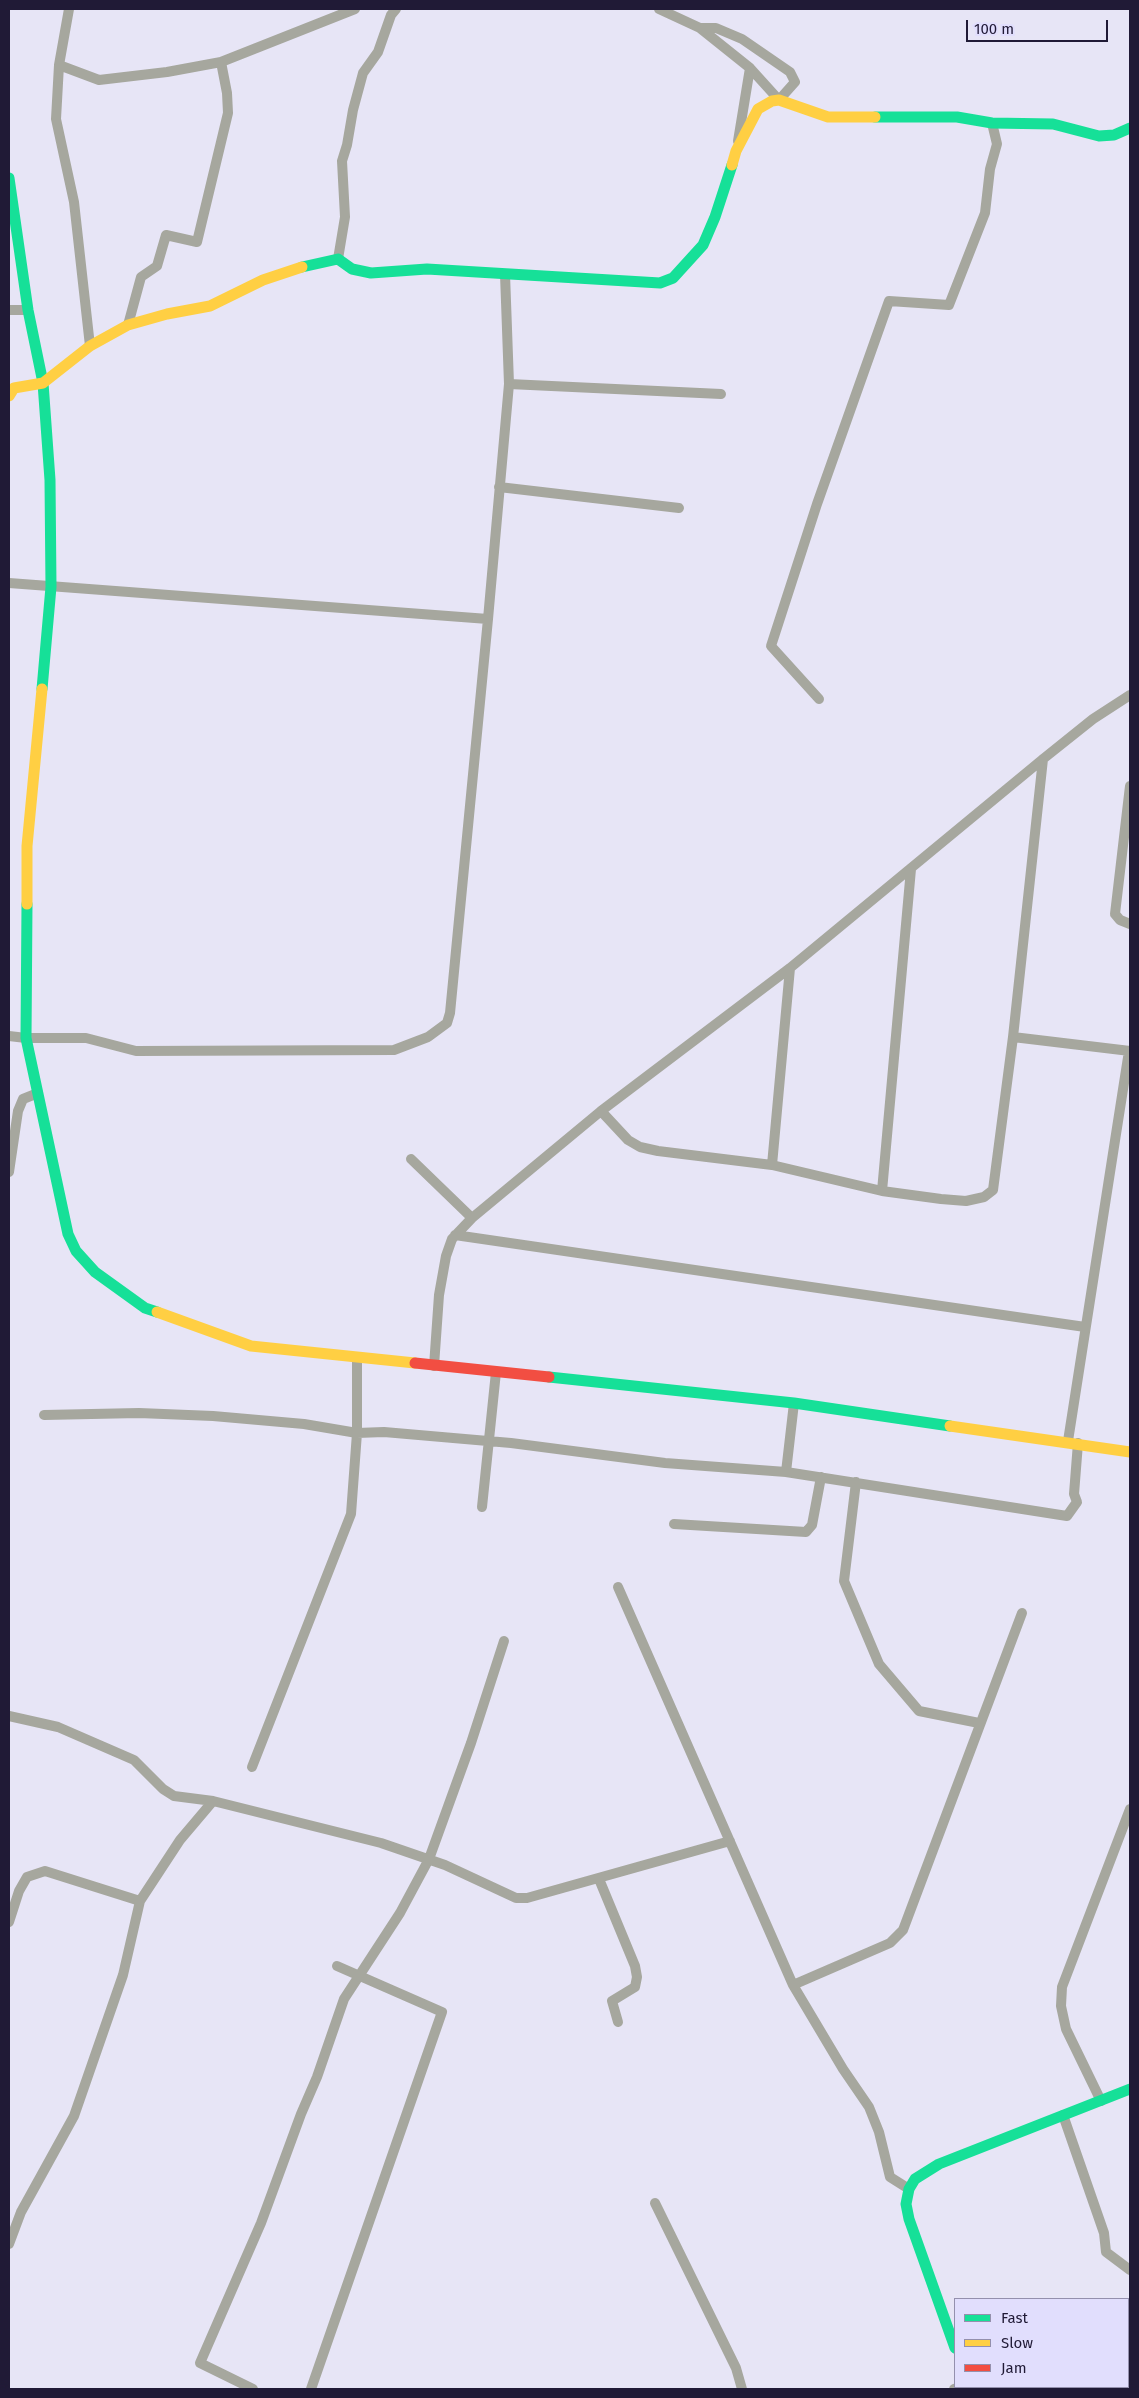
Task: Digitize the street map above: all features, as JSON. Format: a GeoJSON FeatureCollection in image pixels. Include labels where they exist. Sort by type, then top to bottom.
{"type":"FeatureCollection","features":[{"type":"Feature","properties":{"kind":"street"},"geometry":{"type":"LineString","coordinates":[[68,9],[59,65],[56,119],[74,202],[90,346]]}},
{"type":"Feature","properties":{"kind":"street"},"geometry":{"type":"LineString","coordinates":[[59,65],[99,80],[167,72],[221,62],[355,9]]}},
{"type":"Feature","properties":{"kind":"street"},"geometry":{"type":"LineString","coordinates":[[338,259],[345,217],[342,161],[347,145],[353,110],[362,75],[378,52],[391,15],[396,9]]}},
{"type":"Feature","properties":{"kind":"street"},"geometry":{"type":"LineString","coordinates":[[659,9],[700,28],[750,68],[779,100],[828,117],[957,117],[992,123],[1053,124],[1099,136],[1114,135],[1130,128]]}},
{"type":"Feature","properties":{"kind":"street"},"geometry":{"type":"LineString","coordinates":[[700,28],[729,32],[790,72],[795,82],[779,100],[768,102],[758,109],[736,151]]}},
{"type":"Feature","properties":{"kind":"street"},"geometry":{"type":"LineString","coordinates":[[128,325],[141,277],[157,266],[166,236],[197,242],[228,112],[227,93],[221,62]]}},
{"type":"Feature","properties":{"kind":"street"},"geometry":{"type":"LineString","coordinates":[[9,396],[14,388],[43,383],[90,346],[128,325],[168,314],[210,306],[271,277],[316,262],[338,259],[352,270],[371,274],[427,269],[652,284],[673,278],[693,259],[703,245],[715,217],[736,151],[750,68]]}},
{"type":"Feature","properties":{"kind":"street"},"geometry":{"type":"LineString","coordinates":[[819,699],[771,646],[817,504],[889,300],[949,305],[985,213],[990,169],[997,144],[992,123]]}},
{"type":"Feature","properties":{"kind":"street"},"geometry":{"type":"LineString","coordinates":[[9,178],[28,310],[43,383],[50,480],[51,588],[27,846],[26,1038],[68,1234],[76,1251],[96,1272],[144,1308],[251,1346],[794,1403],[1073,1442],[1130,1452]]}},
{"type":"Feature","properties":{"kind":"street"},"geometry":{"type":"LineString","coordinates":[[9,1036],[26,1038],[86,1038],[136,1051],[394,1050],[428,1037],[447,1023],[450,1013],[509,384],[505,274]]}},
{"type":"Feature","properties":{"kind":"street"},"geometry":{"type":"LineString","coordinates":[[9,310],[28,310]]}},
{"type":"Feature","properties":{"kind":"street"},"geometry":{"type":"LineString","coordinates":[[509,384],[720,394]]}},
{"type":"Feature","properties":{"kind":"street"},"geometry":{"type":"LineString","coordinates":[[499,487],[679,508]]}},
{"type":"Feature","properties":{"kind":"street"},"geometry":{"type":"LineString","coordinates":[[9,583],[51,588],[488,619]]}},
{"type":"Feature","properties":{"kind":"street"},"geometry":{"type":"LineString","coordinates":[[434,1366],[442,1272],[455,1236],[472,1218],[601,1111],[790,968],[1042,759],[1093,719],[1130,695]]}},
{"type":"Feature","properties":{"kind":"street"},"geometry":{"type":"LineString","coordinates":[[601,1111],[628,1140],[640,1147],[772,1166],[882,1191],[966,1201],[984,1197],[993,1190],[1013,1037],[1042,759]]}},
{"type":"Feature","properties":{"kind":"street"},"geometry":{"type":"LineString","coordinates":[[1130,786],[1115,914],[1120,920],[1130,924]]}},
{"type":"Feature","properties":{"kind":"street"},"geometry":{"type":"LineString","coordinates":[[882,1191],[911,869]]}},
{"type":"Feature","properties":{"kind":"street"},"geometry":{"type":"LineString","coordinates":[[772,1166],[790,968]]}},
{"type":"Feature","properties":{"kind":"street"},"geometry":{"type":"LineString","coordinates":[[44,1415],[138,1413],[213,1416],[304,1424],[357,1433],[384,1432],[490,1441],[665,1463],[786,1472],[1067,1516],[1076,1502],[1074,1494],[1073,1442],[1085,1327],[1130,1051],[1013,1037]]}},
{"type":"Feature","properties":{"kind":"street"},"geometry":{"type":"LineString","coordinates":[[9,1172],[18,1111],[23,1099],[38,1094]]}},
{"type":"Feature","properties":{"kind":"street"},"geometry":{"type":"LineString","coordinates":[[411,1159],[472,1218]]}},
{"type":"Feature","properties":{"kind":"street"},"geometry":{"type":"LineString","coordinates":[[455,1236],[1085,1327]]}},
{"type":"Feature","properties":{"kind":"street"},"geometry":{"type":"LineString","coordinates":[[252,1767],[351,1514],[357,1433],[357,1357]]}},
{"type":"Feature","properties":{"kind":"street"},"geometry":{"type":"LineString","coordinates":[[482,1506],[496,1372]]}},
{"type":"Feature","properties":{"kind":"street"},"geometry":{"type":"LineString","coordinates":[[786,1472],[794,1403]]}},
{"type":"Feature","properties":{"kind":"street"},"geometry":{"type":"LineString","coordinates":[[674,1524],[806,1532],[812,1525],[821,1477]]}},
{"type":"Feature","properties":{"kind":"street"},"geometry":{"type":"LineString","coordinates":[[856,1482],[844,1581],[880,1664],[919,1711],[979,1723]]}},
{"type":"Feature","properties":{"kind":"street"},"geometry":{"type":"LineString","coordinates":[[618,1587],[793,1985],[843,2069],[869,2107],[879,2132],[890,2176],[909,2189]]}},
{"type":"Feature","properties":{"kind":"street"},"geometry":{"type":"LineString","coordinates":[[793,1985],[890,1943],[903,1930],[979,1723],[1022,1613]]}},
{"type":"Feature","properties":{"kind":"street"},"geometry":{"type":"LineString","coordinates":[[253,2389],[200,2363],[261,2223],[344,1999],[358,1974],[400,1913],[429,1859],[471,1743],[504,1641]]}},
{"type":"Feature","properties":{"kind":"street"},"geometry":{"type":"LineString","coordinates":[[9,1716],[58,1727],[134,1760],[163,1789],[174,1796],[213,1801],[381,1842],[429,1859],[516,1898],[527,1898],[600,1879],[730,1841]]}},
{"type":"Feature","properties":{"kind":"street"},"geometry":{"type":"LineString","coordinates":[[9,2244],[21,2212],[74,2116],[124,1975],[140,1901],[180,1840],[213,1801]]}},
{"type":"Feature","properties":{"kind":"street"},"geometry":{"type":"LineString","coordinates":[[1101,2101],[1066,2029],[1061,2006],[1062,1988],[1130,1809]]}},
{"type":"Feature","properties":{"kind":"street"},"geometry":{"type":"LineString","coordinates":[[9,1922],[19,1891],[27,1877],[45,1871],[140,1901]]}},
{"type":"Feature","properties":{"kind":"street"},"geometry":{"type":"LineString","coordinates":[[600,1879],[635,1966],[637,1977],[635,1987],[612,2000],[618,2022]]}},
{"type":"Feature","properties":{"kind":"street"},"geometry":{"type":"LineString","coordinates":[[311,2389],[442,2012],[337,1966]]}},
{"type":"Feature","properties":{"kind":"street"},"geometry":{"type":"LineString","coordinates":[[954,2345],[909,2218],[906,2204],[909,2189],[915,2179],[939,2164],[1130,2089]]}},
{"type":"Feature","properties":{"kind":"street"},"geometry":{"type":"LineString","coordinates":[[1063,2115],[1104,2233],[1106,2252],[1130,2270]]}},
{"type":"Feature","properties":{"kind":"street"},"geometry":{"type":"LineString","coordinates":[[655,2202],[736,2368],[742,2389]]}},
{"type":"Feature","properties":{"kind":"traffic: fast"},"geometry":{"type":"LineString","coordinates":[[875,117],[957,117],[992,123],[1053,124],[1099,136],[1114,135],[1130,128]]}},
{"type":"Feature","properties":{"kind":"traffic: fast"},"geometry":{"type":"LineString","coordinates":[[302,267],[338,259],[352,269],[371,273],[427,269],[660,283],[673,278],[703,245],[715,217],[732,165]]}},
{"type":"Feature","properties":{"kind":"traffic: fast"},"geometry":{"type":"LineString","coordinates":[[9,178],[28,310],[43,383],[50,480],[51,587],[42,689]]}},
{"type":"Feature","properties":{"kind":"traffic: fast"},"geometry":{"type":"LineString","coordinates":[[27,904],[26,1038],[68,1234],[76,1251],[95,1272],[145,1308],[157,1312]]}},
{"type":"Feature","properties":{"kind":"traffic: fast"},"geometry":{"type":"LineString","coordinates":[[549,1377],[794,1403],[950,1426]]}},
{"type":"Feature","properties":{"kind":"traffic: fast"},"geometry":{"type":"LineString","coordinates":[[954,2345],[909,2219],[906,2204],[909,2189],[915,2179],[939,2164],[1130,2089]]}},
{"type":"Feature","properties":{"kind":"traffic: slow"},"geometry":{"type":"LineString","coordinates":[[732,165],[736,151],[758,109],[772,101],[779,100],[828,117],[875,117]]}},
{"type":"Feature","properties":{"kind":"traffic: slow"},"geometry":{"type":"LineString","coordinates":[[9,396],[14,388],[43,383],[90,346],[128,325],[167,314],[210,306],[263,280],[302,267]]}},
{"type":"Feature","properties":{"kind":"traffic: slow"},"geometry":{"type":"LineString","coordinates":[[27,904],[27,846],[42,689]]}},
{"type":"Feature","properties":{"kind":"traffic: slow"},"geometry":{"type":"LineString","coordinates":[[157,1312],[251,1346],[415,1363]]}},
{"type":"Feature","properties":{"kind":"traffic: slow"},"geometry":{"type":"LineString","coordinates":[[950,1426],[1130,1452]]}},
{"type":"Feature","properties":{"kind":"traffic: jam"},"geometry":{"type":"LineString","coordinates":[[415,1363],[549,1377]]}}]}
